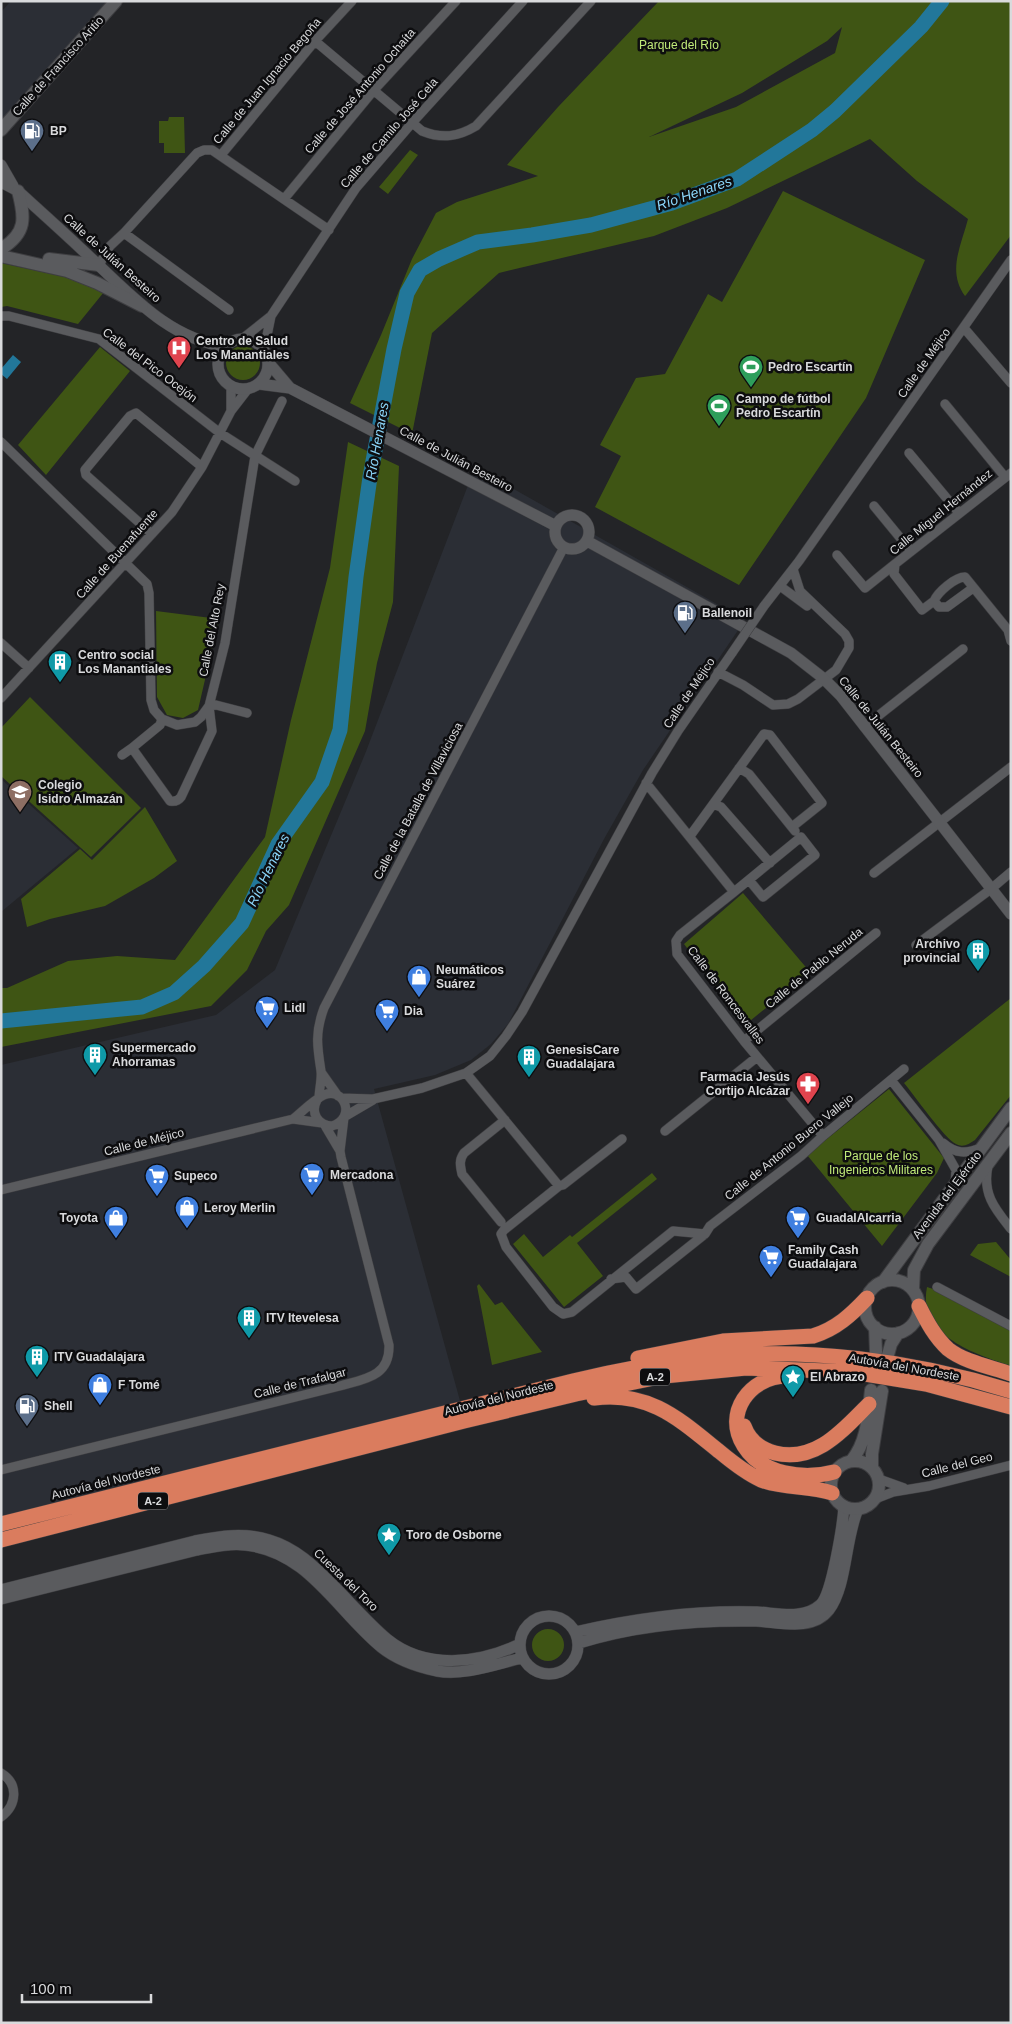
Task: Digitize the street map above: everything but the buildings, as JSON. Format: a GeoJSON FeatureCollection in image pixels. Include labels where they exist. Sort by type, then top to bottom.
{"type":"FeatureCollection","features":[{"type":"Feature","properties":{"kind":"highway"},"geometry":{"type":"LineString","coordinates":[[462,1408],[536,1384],[660,1353],[722,1341],[814,1336],[844,1321],[867,1298]]}},
{"type":"Feature","properties":{"kind":"highway"},"geometry":{"type":"LineString","coordinates":[[919,1306],[931,1329],[949,1350],[1011,1374]]}},
{"type":"Feature","properties":{"kind":"highway","name":"Autovía del Nordeste"},"geometry":{"type":"LineString","coordinates":[[1,1540],[462,1408],[626,1369],[701,1358],[756,1354],[817,1356],[899,1365],[960,1377],[1011,1391]]}},
{"type":"Feature","properties":{"kind":"highway","name":"Autovía del Nordeste"},"geometry":{"type":"LineString","coordinates":[[1,1524],[628,1382],[664,1376],[730,1369],[787,1368],[853,1372],[926,1384],[1011,1407]]}},
{"type":"Feature","properties":{"kind":"highway"},"geometry":{"type":"LineString","coordinates":[[834,1472],[818,1476],[800,1475],[775,1469],[757,1460],[744,1446],[738,1434],[737,1421],[740,1406],[748,1392],[758,1383],[772,1377],[804,1376],[868,1381],[924,1390],[1011,1413]]}},
{"type":"Feature","properties":{"kind":"highway"},"geometry":{"type":"LineString","coordinates":[[740,1406],[747,1435],[757,1445],[770,1452],[796,1455],[814,1450],[828,1443],[874,1395]]}},
{"type":"Feature","properties":{"kind":"highway"},"geometry":{"type":"LineString","coordinates":[[1,1517],[232,1458],[303,1455],[354,1456],[577,1402],[600,1397],[620,1396],[644,1401],[667,1411],[740,1468],[761,1480],[783,1485],[820,1488],[832,1493]]}},
{"type":"Feature","properties":{"kind":"main road","name":"Calle de Francisco Aritio"},"geometry":{"type":"LineString","coordinates":[[1,130],[116,1]]}},
{"type":"Feature","properties":{"kind":"main road"},"geometry":{"type":"LineString","coordinates":[[1,249],[14,240],[21,228],[23,216],[16,189]]}},
{"type":"Feature","properties":{"kind":"main road"},"geometry":{"type":"LineString","coordinates":[[1,255],[99,265]]}},
{"type":"Feature","properties":{"kind":"main road"},"geometry":{"type":"LineString","coordinates":[[1,255],[67,271],[97,283],[142,306]]}},
{"type":"Feature","properties":{"kind":"main road","name":"Avenida del Ejército"},"geometry":{"type":"LineString","coordinates":[[883,1282],[1011,1108]]}},
{"type":"Feature","properties":{"kind":"main road","name":"Avenida del Ejército"},"geometry":{"type":"LineString","coordinates":[[913,1289],[916,1264],[938,1229],[990,1158],[1011,1133]]}},
{"type":"Feature","properties":{"kind":"main road"},"geometry":{"type":"LineString","coordinates":[[875,1327],[882,1353],[898,1333],[910,1326],[915,1320],[919,1306],[916,1295],[913,1289],[900,1281],[883,1282],[872,1288],[867,1298],[866,1311],[871,1323],[875,1327],[890,1333],[898,1333]]}},
{"type":"Feature","properties":{"kind":"main road"},"geometry":{"type":"LineString","coordinates":[[852,1460],[864,1441],[874,1395]]}},
{"type":"Feature","properties":{"kind":"main road"},"geometry":{"type":"LineString","coordinates":[[872,1467],[859,1460],[852,1460],[842,1464],[834,1472],[831,1486],[832,1493],[837,1500],[844,1506],[858,1509],[875,1499],[880,1486],[879,1479],[872,1467],[874,1395]]}},
{"type":"Feature","properties":{"kind":"street"},"geometry":{"type":"LineString","coordinates":[[333,21],[341,1]]}},
{"type":"Feature","properties":{"kind":"street","name":"Calle de Juan Ignacio Begoña"},"geometry":{"type":"LineString","coordinates":[[221,155],[315,41],[352,1]]}},
{"type":"Feature","properties":{"kind":"street","name":"Calle de José Antonio Ochaíta"},"geometry":{"type":"LineString","coordinates":[[284,199],[374,90],[456,1]]}},
{"type":"Feature","properties":{"kind":"street","name":"Calle de Camilo José Cela"},"geometry":{"type":"LineString","coordinates":[[242,339],[271,316],[356,188],[523,1]]}},
{"type":"Feature","properties":{"kind":"street"},"geometry":{"type":"LineString","coordinates":[[315,41],[412,124],[422,131],[435,136],[448,137],[464,133],[476,126],[591,1]]}},
{"type":"Feature","properties":{"kind":"street"},"geometry":{"type":"LineString","coordinates":[[99,265],[110,246],[124,234],[197,153],[204,150],[212,150],[221,155],[329,230]]}},
{"type":"Feature","properties":{"kind":"street","name":"Calle de Julián Besteiro"},"geometry":{"type":"LineString","coordinates":[[1,164],[16,189],[142,306],[199,341],[225,346]]}},
{"type":"Feature","properties":{"kind":"street","name":"Calle de Julián Besteiro"},"geometry":{"type":"LineString","coordinates":[[1,182],[16,189]]}},
{"type":"Feature","properties":{"kind":"street"},"geometry":{"type":"LineString","coordinates":[[124,234],[229,310]]}},
{"type":"Feature","properties":{"kind":"street","name":"Calle de Méjico"},"geometry":{"type":"LineString","coordinates":[[344,1118],[373,1100],[422,1088],[466,1073],[490,1056],[506,1036],[522,1012],[646,783],[678,731],[764,606],[793,569],[1011,260]]}},
{"type":"Feature","properties":{"kind":"street","name":"Calle del Pico Ocejón"},"geometry":{"type":"LineString","coordinates":[[1,316],[9,316],[99,339],[220,433],[295,481]]}},
{"type":"Feature","properties":{"kind":"street","name":"Calle de Camilo José Cela"},"geometry":{"type":"LineString","coordinates":[[264,350],[271,316]]}},
{"type":"Feature","properties":{"kind":"street"},"geometry":{"type":"LineString","coordinates":[[964,328],[1011,384]]}},
{"type":"Feature","properties":{"kind":"street"},"geometry":{"type":"LineString","coordinates":[[242,339],[250,340],[264,350],[268,362],[266,374],[253,387],[239,389],[231,386],[220,374],[218,357],[225,346],[242,339]]}},
{"type":"Feature","properties":{"kind":"street","name":"Calle de Julián Besteiro"},"geometry":{"type":"LineString","coordinates":[[199,341],[218,364]]}},
{"type":"Feature","properties":{"kind":"street","name":"Calle de Julián Besteiro"},"geometry":{"type":"LineString","coordinates":[[268,362],[290,388],[556,526]]}},
{"type":"Feature","properties":{"kind":"street","name":"Calle de Buenafuente"},"geometry":{"type":"LineString","coordinates":[[231,386],[231,412]]}},
{"type":"Feature","properties":{"kind":"street","name":"Calle de Julián Besteiro"},"geometry":{"type":"LineString","coordinates":[[253,387],[290,388]]}},
{"type":"Feature","properties":{"kind":"street","name":"Calle de Buenafuente"},"geometry":{"type":"LineString","coordinates":[[1,698],[176,506],[202,467],[231,412],[253,387]]}},
{"type":"Feature","properties":{"kind":"street","name":"Calle del Alto Rey"},"geometry":{"type":"LineString","coordinates":[[208,706],[225,643],[255,456],[282,401]]}},
{"type":"Feature","properties":{"kind":"street"},"geometry":{"type":"LineString","coordinates":[[945,404],[1008,475]]}},
{"type":"Feature","properties":{"kind":"street"},"geometry":{"type":"LineString","coordinates":[[152,534],[86,475],[85,470],[130,416],[136,414],[202,467]]}},
{"type":"Feature","properties":{"kind":"street"},"geometry":{"type":"LineString","coordinates":[[1,442],[146,584],[149,590],[151,700],[154,710],[162,719],[174,725],[186,725],[201,717],[208,706]]}},
{"type":"Feature","properties":{"kind":"street"},"geometry":{"type":"LineString","coordinates":[[909,453],[959,513]]}},
{"type":"Feature","properties":{"kind":"street","name":"Calle Miguel Hernández"},"geometry":{"type":"LineString","coordinates":[[934,601],[922,610],[894,574],[895,564],[1008,475]]}},
{"type":"Feature","properties":{"kind":"street"},"geometry":{"type":"LineString","coordinates":[[874,506],[911,551]]}},
{"type":"Feature","properties":{"kind":"street"},"geometry":{"type":"LineString","coordinates":[[570,515],[580,517],[588,524],[590,533],[587,541],[579,548],[571,549],[564,547],[556,538],[556,526],[562,518],[570,515]]}},
{"type":"Feature","properties":{"kind":"street","name":"Calle de Julián Besteiro"},"geometry":{"type":"LineString","coordinates":[[587,541],[782,647],[824,678],[1011,914]]}},
{"type":"Feature","properties":{"kind":"street","name":"Calle de la Batalla de Villaviciosa"},"geometry":{"type":"LineString","coordinates":[[318,1099],[321,1072],[317,1053],[318,1024],[324,1008],[564,547]]}},
{"type":"Feature","properties":{"kind":"street"},"geometry":{"type":"LineString","coordinates":[[837,555],[865,588],[895,564]]}},
{"type":"Feature","properties":{"kind":"street"},"geometry":{"type":"LineString","coordinates":[[718,672],[743,685],[772,705],[778,706],[798,699],[836,670],[850,648],[849,641],[838,627],[800,592],[793,569]]}},
{"type":"Feature","properties":{"kind":"street"},"geometry":{"type":"LineString","coordinates":[[973,588],[947,607],[939,607],[934,601],[937,595],[962,577],[965,577],[1008,630],[1008,638],[1011,641]]}},
{"type":"Feature","properties":{"kind":"street"},"geometry":{"type":"LineString","coordinates":[[780,586],[838,627]]}},
{"type":"Feature","properties":{"kind":"street"},"geometry":{"type":"LineString","coordinates":[[1,643],[29,668]]}},
{"type":"Feature","properties":{"kind":"street"},"geometry":{"type":"LineString","coordinates":[[864,727],[962,650]]}},
{"type":"Feature","properties":{"kind":"street"},"geometry":{"type":"LineString","coordinates":[[208,706],[216,705],[247,713]]}},
{"type":"Feature","properties":{"kind":"street"},"geometry":{"type":"LineString","coordinates":[[132,748],[170,801],[178,800],[212,731],[208,706]]}},
{"type":"Feature","properties":{"kind":"street"},"geometry":{"type":"LineString","coordinates":[[122,755],[160,725],[162,719]]}},
{"type":"Feature","properties":{"kind":"street"},"geometry":{"type":"LineString","coordinates":[[690,836],[764,734],[770,735],[822,803],[792,827]]}},
{"type":"Feature","properties":{"kind":"street"},"geometry":{"type":"LineString","coordinates":[[739,768],[749,774],[815,855],[763,897],[749,880]]}},
{"type":"Feature","properties":{"kind":"street"},"geometry":{"type":"LineString","coordinates":[[874,873],[1011,768]]}},
{"type":"Feature","properties":{"kind":"street"},"geometry":{"type":"LineString","coordinates":[[646,783],[734,892],[801,837]]}},
{"type":"Feature","properties":{"kind":"street"},"geometry":{"type":"LineString","coordinates":[[713,804],[721,807],[770,863]]}},
{"type":"Feature","properties":{"kind":"street"},"geometry":{"type":"LineString","coordinates":[[916,945],[1011,872]]}},
{"type":"Feature","properties":{"kind":"street","name":"Calle de Roncesvalles"},"geometry":{"type":"LineString","coordinates":[[734,892],[680,935],[676,941],[677,954],[744,1041],[823,1136]]}},
{"type":"Feature","properties":{"kind":"street","name":"Calle de Pablo Neruda"},"geometry":{"type":"LineString","coordinates":[[744,1041],[876,933]]}},
{"type":"Feature","properties":{"kind":"street"},"geometry":{"type":"LineString","coordinates":[[665,1132],[757,1057]]}},
{"type":"Feature","properties":{"kind":"street","name":"Calle de Antonio Buero Vallejo"},"geometry":{"type":"LineString","coordinates":[[611,1279],[626,1277],[636,1289],[705,1234],[710,1226],[802,1156],[823,1136],[904,1069]]}},
{"type":"Feature","properties":{"kind":"street","name":"Calle de la Batalla de Villaviciosa"},"geometry":{"type":"LineString","coordinates":[[321,1072],[340,1097]]}},
{"type":"Feature","properties":{"kind":"street"},"geometry":{"type":"LineString","coordinates":[[466,1073],[559,1186]]}},
{"type":"Feature","properties":{"kind":"street"},"geometry":{"type":"LineString","coordinates":[[891,1080],[940,1140],[950,1149],[967,1154],[984,1146]]}},
{"type":"Feature","properties":{"kind":"street"},"geometry":{"type":"LineString","coordinates":[[326,1094],[340,1097],[346,1107],[344,1118],[332,1126],[323,1124],[315,1115],[315,1105],[318,1099],[326,1094]]}},
{"type":"Feature","properties":{"kind":"street","name":"Calle de Méjico"},"geometry":{"type":"LineString","coordinates":[[340,1097],[373,1100]]}},
{"type":"Feature","properties":{"kind":"street","name":"Calle de Méjico"},"geometry":{"type":"LineString","coordinates":[[293,1119],[318,1099]]}},
{"type":"Feature","properties":{"kind":"street","name":"Calle de Trafalgar"},"geometry":{"type":"LineString","coordinates":[[340,1150],[344,1118]]}},
{"type":"Feature","properties":{"kind":"street","name":"Calle de Méjico"},"geometry":{"type":"LineString","coordinates":[[1,1190],[293,1119],[323,1124]]}},
{"type":"Feature","properties":{"kind":"street"},"geometry":{"type":"LineString","coordinates":[[501,1222],[462,1174],[460,1158],[505,1120]]}},
{"type":"Feature","properties":{"kind":"street","name":"Calle de Trafalgar"},"geometry":{"type":"LineString","coordinates":[[1,1470],[331,1388],[371,1377],[382,1370],[388,1358],[389,1345],[340,1150],[323,1124]]}},
{"type":"Feature","properties":{"kind":"street"},"geometry":{"type":"LineString","coordinates":[[622,1139],[564,1185],[559,1186],[501,1234],[506,1247],[553,1307],[563,1314],[572,1312],[673,1231],[705,1234]]}},
{"type":"Feature","properties":{"kind":"street"},"geometry":{"type":"LineString","coordinates":[[940,1140],[956,1170],[955,1183]]}},
{"type":"Feature","properties":{"kind":"street"},"geometry":{"type":"LineString","coordinates":[[990,1158],[986,1178],[988,1192],[992,1204],[1011,1229]]}},
{"type":"Feature","properties":{"kind":"street"},"geometry":{"type":"LineString","coordinates":[[937,1288],[1011,1326]]}},
{"type":"Feature","properties":{"kind":"street","name":"Calle del Geo"},"geometry":{"type":"LineString","coordinates":[[875,1499],[893,1492],[910,1490],[1011,1465]]}},
{"type":"Feature","properties":{"kind":"street","name":"Calle del Geo"},"geometry":{"type":"LineString","coordinates":[[879,1479],[910,1490]]}},
{"type":"Feature","properties":{"kind":"street"},"geometry":{"type":"LineString","coordinates":[[577,1637],[641,1618],[701,1612],[799,1614],[810,1612],[821,1605],[828,1591],[844,1506]]}},
{"type":"Feature","properties":{"kind":"street"},"geometry":{"type":"LineString","coordinates":[[577,1637],[643,1627],[702,1621],[757,1621],[800,1624],[814,1621],[828,1611],[838,1594],[852,1525],[858,1509]]}},
{"type":"Feature","properties":{"kind":"street","name":"Cuesta del Toro"},"geometry":{"type":"LineString","coordinates":[[1,1590],[195,1541],[224,1535],[246,1535],[269,1540],[309,1561],[388,1640],[412,1654],[436,1660],[464,1661],[504,1652],[520,1644]]}},
{"type":"Feature","properties":{"kind":"street"},"geometry":{"type":"LineString","coordinates":[[1,1599],[197,1550],[225,1544],[246,1545],[266,1549],[303,1568],[382,1648],[408,1663],[438,1672],[465,1671],[522,1658]]}},
{"type":"Feature","properties":{"kind":"street"},"geometry":{"type":"LineString","coordinates":[[552,1616],[562,1619],[570,1624],[577,1637],[577,1656],[569,1668],[557,1674],[543,1674],[530,1668],[522,1658],[520,1644],[522,1635],[526,1627],[534,1620],[552,1616]]}},
{"type":"Feature","properties":{"kind":"street"},"geometry":{"type":"LineString","coordinates":[[1,1773],[11,1782],[14,1798],[12,1806],[1,1817]]}},
{"type":"Feature","properties":{"kind":"shaded area"},"geometry":{"type":"Polygon","coordinates":[[[11,1],[114,1],[1,130],[1,12],[11,1]]]}},
{"type":"Feature","properties":{"kind":"shaded area"},"geometry":{"type":"Polygon","coordinates":[[[475,467],[745,620],[643,770],[604,839],[508,1024],[491,1044],[471,1060],[435,1075],[374,1089],[462,1408],[1,1522],[1,1065],[216,1015],[275,970],[365,754],[475,467]]]}},
{"type":"Feature","properties":{"kind":"shaded area","name":"Colegio Isidro Almazán"},"geometry":{"type":"Polygon","coordinates":[[[1,779],[78,848],[1,912],[1,779]]]}},
{"type":"Feature","properties":{"kind":"green space","name":"Parque del Río"},"geometry":{"type":"Polygon","coordinates":[[[659,1],[1011,1],[1011,235],[965,296],[960,287],[956,268],[959,249],[968,219],[917,181],[870,139],[727,208],[654,236],[499,273],[432,333],[412,434],[350,403],[381,335],[412,259],[436,213],[457,202],[538,176],[507,165],[558,107],[659,1]],[[842,27],[827,41],[742,93],[649,137],[736,107],[835,53],[842,27]]]}},
{"type":"Feature","properties":{"kind":"green space"},"geometry":{"type":"Polygon","coordinates":[[[169,117],[184,117],[185,153],[164,153],[164,143],[159,143],[159,121],[168,121],[169,117]]]}},
{"type":"Feature","properties":{"kind":"green space"},"geometry":{"type":"Polygon","coordinates":[[[410,150],[418,155],[388,194],[379,187],[410,150]]]}},
{"type":"Feature","properties":{"kind":"green space","name":"Pedro Escartín"},"geometry":{"type":"Polygon","coordinates":[[[783,191],[925,260],[866,398],[739,585],[595,507],[621,456],[600,445],[636,378],[665,374],[708,294],[722,302],[783,191]]]}},
{"type":"Feature","properties":{"kind":"green space"},"geometry":{"type":"Polygon","coordinates":[[[1,263],[70,278],[104,292],[78,324],[7,306],[1,307],[1,263]]]}},
{"type":"Feature","properties":{"kind":"green space"},"geometry":{"type":"Polygon","coordinates":[[[243,346],[250,347],[255,351],[259,356],[259,370],[255,375],[250,379],[243,380],[236,379],[231,375],[227,370],[226,363],[227,356],[231,351],[236,347],[243,346]]]}},
{"type":"Feature","properties":{"kind":"green space"},"geometry":{"type":"Polygon","coordinates":[[[100,347],[130,371],[46,475],[18,445],[100,347]]]}},
{"type":"Feature","properties":{"kind":"green space"},"geometry":{"type":"Polygon","coordinates":[[[348,442],[399,466],[393,602],[377,663],[365,731],[289,905],[266,931],[247,970],[211,1006],[1,1047],[1,988],[7,988],[68,961],[117,956],[175,960],[265,837],[291,720],[330,568],[348,442]]]}},
{"type":"Feature","properties":{"kind":"green space"},"geometry":{"type":"Polygon","coordinates":[[[156,611],[219,619],[198,710],[183,718],[167,715],[157,697],[156,611]]]}},
{"type":"Feature","properties":{"kind":"green space"},"geometry":{"type":"Polygon","coordinates":[[[30,697],[141,808],[91,857],[1,776],[1,728],[30,697]]]}},
{"type":"Feature","properties":{"kind":"green space"},"geometry":{"type":"Polygon","coordinates":[[[145,807],[177,861],[154,878],[105,906],[50,919],[27,927],[21,899],[80,849],[92,860],[145,807]]]}},
{"type":"Feature","properties":{"kind":"green space"},"geometry":{"type":"Polygon","coordinates":[[[743,893],[810,972],[745,1025],[684,944],[743,893]]]}},
{"type":"Feature","properties":{"kind":"green space","name":"Parque de los Ingenieros Militares"},"geometry":{"type":"Polygon","coordinates":[[[1011,998],[1011,1095],[975,1140],[961,1146],[944,1134],[904,1083],[1011,998]]]}},
{"type":"Feature","properties":{"kind":"green space","name":"Parque de los Ingenieros Militares"},"geometry":{"type":"Polygon","coordinates":[[[889,1089],[944,1158],[937,1173],[882,1246],[807,1155],[889,1089]]]}},
{"type":"Feature","properties":{"kind":"green space"},"geometry":{"type":"Polygon","coordinates":[[[652,1173],[657,1179],[577,1243],[603,1276],[564,1307],[513,1244],[524,1234],[543,1257],[570,1235],[572,1237],[652,1173]]]}},
{"type":"Feature","properties":{"kind":"green space"},"geometry":{"type":"Polygon","coordinates":[[[996,1242],[1011,1260],[1011,1277],[970,1255],[978,1244],[996,1242]]]}},
{"type":"Feature","properties":{"kind":"green space"},"geometry":{"type":"Polygon","coordinates":[[[479,1284],[495,1305],[502,1302],[542,1352],[492,1365],[477,1286],[479,1284]]]}},
{"type":"Feature","properties":{"kind":"green space"},"geometry":{"type":"Polygon","coordinates":[[[927,1287],[1011,1329],[1011,1366],[966,1349],[940,1330],[931,1318],[926,1304],[927,1287]]]}},
{"type":"Feature","properties":{"kind":"green space"},"geometry":{"type":"Polygon","coordinates":[[[548,1629],[554,1630],[559,1634],[563,1639],[563,1651],[559,1656],[554,1660],[548,1661],[542,1660],[537,1656],[533,1651],[532,1645],[533,1639],[537,1634],[542,1630],[548,1629]]]}},
{"type":"Feature","properties":{"kind":"water"},"geometry":{"type":"Polygon","coordinates":[[[13,355],[21,362],[7,379],[1,374],[1,369],[13,355]]]}},
{"type":"Feature","properties":{"kind":"waterway","name":"Río Henares"},"geometry":{"type":"LineString","coordinates":[[1,1021],[142,1007],[174,993],[204,966],[242,923],[278,844],[322,782],[340,730],[356,577],[370,477],[394,349],[407,293],[420,270],[439,259],[478,242],[591,225],[672,203],[737,179],[812,130],[835,111],[921,27],[942,1]]}},
{"type":"Feature","properties":{"kind":"place","name":"BP"},"geometry":{"type":"Point","coordinates":[32,152]}},
{"type":"Feature","properties":{"kind":"place","name":"Centro de Salud Los Manantiales"},"geometry":{"type":"Point","coordinates":[179,369]}},
{"type":"Feature","properties":{"kind":"place","name":"Pedro Escartín"},"geometry":{"type":"Point","coordinates":[751,388]}},
{"type":"Feature","properties":{"kind":"place","name":"Campo de fútbol Pedro Escartín"},"geometry":{"type":"Point","coordinates":[719,427]}},
{"type":"Feature","properties":{"kind":"place","name":"Ballenoil"},"geometry":{"type":"Point","coordinates":[685,634]}},
{"type":"Feature","properties":{"kind":"place","name":"Centro social Los Manantiales"},"geometry":{"type":"Point","coordinates":[60,683]}},
{"type":"Feature","properties":{"kind":"place","name":"Colegio Isidro Almazán"},"geometry":{"type":"Point","coordinates":[20,813]}},
{"type":"Feature","properties":{"kind":"place","name":"Archivo provincial"},"geometry":{"type":"Point","coordinates":[978,972]}},
{"type":"Feature","properties":{"kind":"place","name":"Neumáticos Suárez"},"geometry":{"type":"Point","coordinates":[419,998]}},
{"type":"Feature","properties":{"kind":"place","name":"Lidl"},"geometry":{"type":"Point","coordinates":[267,1029]}},
{"type":"Feature","properties":{"kind":"place","name":"Dia"},"geometry":{"type":"Point","coordinates":[387,1032]}},
{"type":"Feature","properties":{"kind":"place","name":"Supermercado Ahorramas"},"geometry":{"type":"Point","coordinates":[95,1076]}},
{"type":"Feature","properties":{"kind":"place","name":"GenesisCare Guadalajara"},"geometry":{"type":"Point","coordinates":[529,1078]}},
{"type":"Feature","properties":{"kind":"place","name":"Farmacia Jesús Cortijo Alcázar"},"geometry":{"type":"Point","coordinates":[808,1105]}},
{"type":"Feature","properties":{"kind":"place","name":"Mercadona"},"geometry":{"type":"Point","coordinates":[312,1196]}},
{"type":"Feature","properties":{"kind":"place","name":"Supeco"},"geometry":{"type":"Point","coordinates":[157,1197]}},
{"type":"Feature","properties":{"kind":"place","name":"Leroy Merlin"},"geometry":{"type":"Point","coordinates":[187,1229]}},
{"type":"Feature","properties":{"kind":"place","name":"Toyota"},"geometry":{"type":"Point","coordinates":[116,1239]}},
{"type":"Feature","properties":{"kind":"place","name":"GuadalAlcarria"},"geometry":{"type":"Point","coordinates":[798,1239]}},
{"type":"Feature","properties":{"kind":"place","name":"Family Cash Guadalajara"},"geometry":{"type":"Point","coordinates":[771,1278]}},
{"type":"Feature","properties":{"kind":"place","name":"ITV Itevelesa"},"geometry":{"type":"Point","coordinates":[249,1339]}},
{"type":"Feature","properties":{"kind":"place","name":"ITV Guadalajara"},"geometry":{"type":"Point","coordinates":[37,1378]}},
{"type":"Feature","properties":{"kind":"place","name":"El Abrazo"},"geometry":{"type":"Point","coordinates":[793,1398]}},
{"type":"Feature","properties":{"kind":"place","name":"F Tomé"},"geometry":{"type":"Point","coordinates":[100,1406]}},
{"type":"Feature","properties":{"kind":"place","name":"Shell"},"geometry":{"type":"Point","coordinates":[27,1427]}},
{"type":"Feature","properties":{"kind":"place","name":"Toro de Osborne"},"geometry":{"type":"Point","coordinates":[389,1556]}}]}
